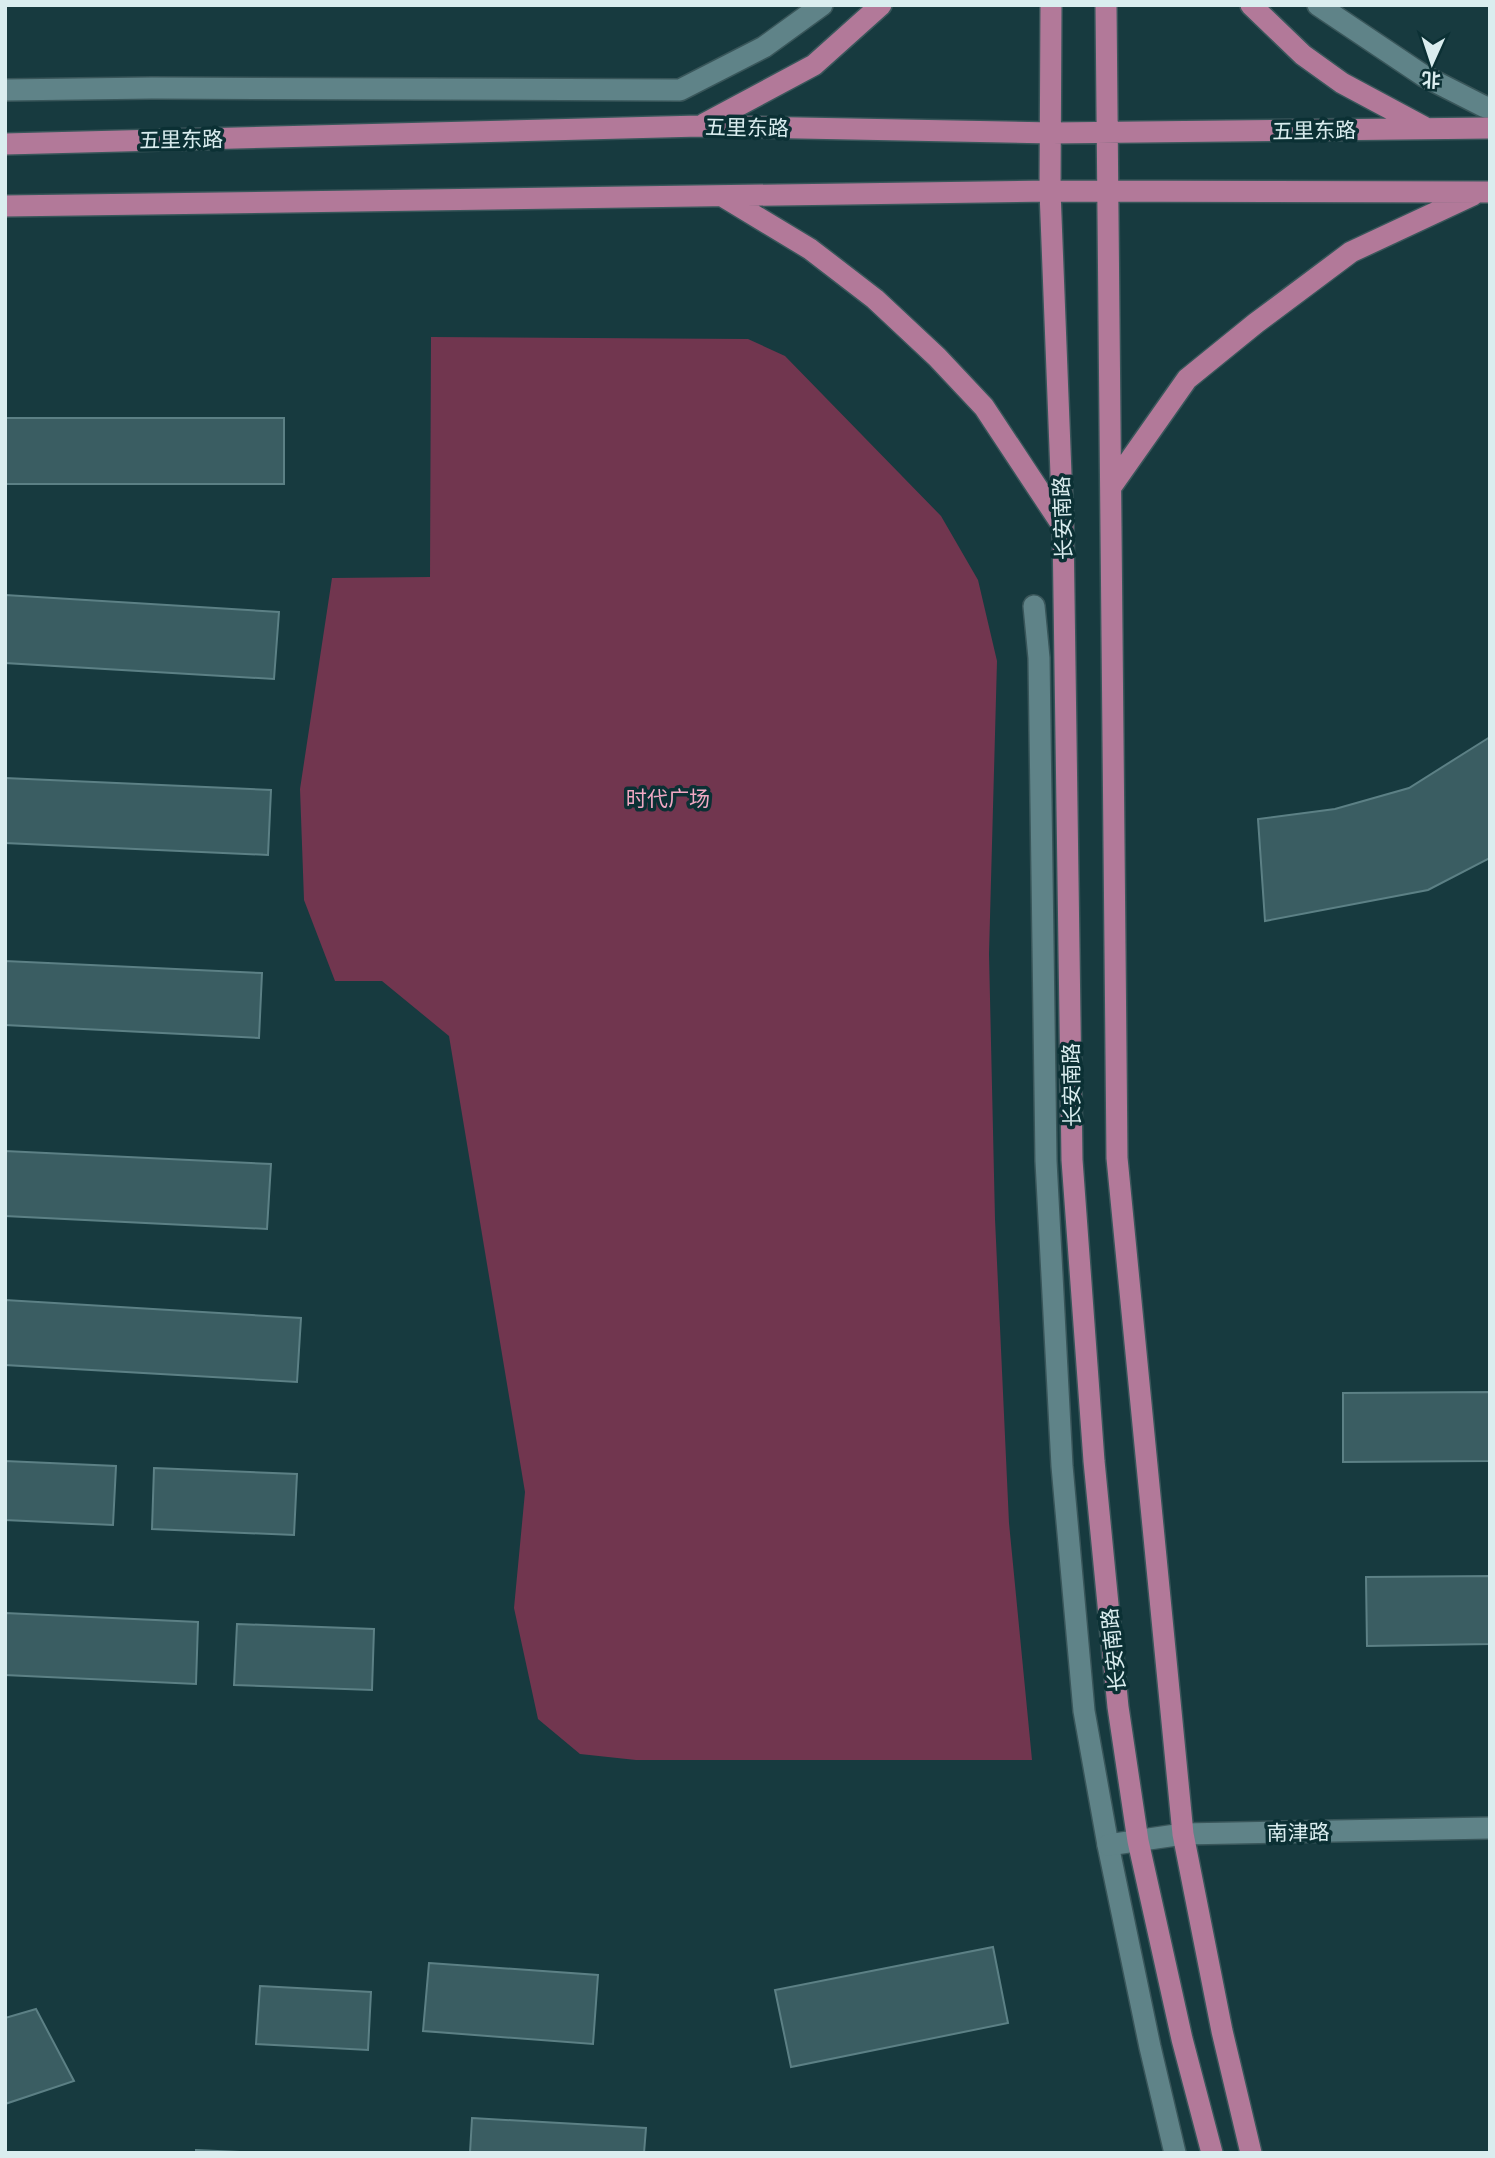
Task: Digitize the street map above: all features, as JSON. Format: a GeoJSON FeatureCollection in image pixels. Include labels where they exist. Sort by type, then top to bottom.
{"type":"FeatureCollection","features":[{"type":"Feature","properties":{"kind":"main road"},"geometry":{"type":"LineString","coordinates":[[700,126],[814,65],[881,5]]}},
{"type":"Feature","properties":{"kind":"main road","name":"长安南路"},"geometry":{"type":"LineString","coordinates":[[1051,5],[1050,191],[1063,526],[1072,1160],[1094,1461],[1118,1707],[1138,1841],[1182,2039],[1212,2153]]}},
{"type":"Feature","properties":{"kind":"main road"},"geometry":{"type":"LineString","coordinates":[[1106,5],[1110,192],[1117,1158],[1184,1834],[1222,2031],[1251,2153]]}},
{"type":"Feature","properties":{"kind":"main road"},"geometry":{"type":"LineString","coordinates":[[1251,5],[1303,55],[1342,83],[1426,128]]}},
{"type":"Feature","properties":{"kind":"main road","name":"五里东路"},"geometry":{"type":"LineString","coordinates":[[5,144],[700,126],[1052,133],[1490,128]]}},
{"type":"Feature","properties":{"kind":"main road"},"geometry":{"type":"LineString","coordinates":[[5,206],[1050,191],[1485,192]]}},
{"type":"Feature","properties":{"kind":"main road"},"geometry":{"type":"LineString","coordinates":[[1111,487],[1187,379],[1256,323],[1351,252],[1485,192]]}},
{"type":"Feature","properties":{"kind":"main road"},"geometry":{"type":"LineString","coordinates":[[724,197],[810,249],[875,299],[937,357],[984,407],[1063,526]]}},
{"type":"Feature","properties":{"kind":"street"},"geometry":{"type":"LineString","coordinates":[[5,90],[680,90],[764,47],[822,5]]}},
{"type":"Feature","properties":{"kind":"street"},"geometry":{"type":"LineString","coordinates":[[1318,5],[1424,76],[1485,107],[1490,107]]}},
{"type":"Feature","properties":{"kind":"street"},"geometry":{"type":"LineString","coordinates":[[1034,606],[1039,672],[1046,1161],[1062,1466],[1084,1711],[1108,1845],[1150,2048],[1175,2153]]}},
{"type":"Feature","properties":{"kind":"street","name":"南津路"},"geometry":{"type":"LineString","coordinates":[[1108,1845],[1184,1834],[1490,1828]]}},
{"type":"Feature","properties":{"kind":"green space","name":"时代广场"},"geometry":{"type":"Polygon","coordinates":[[[431,337],[748,339],[785,356],[941,516],[978,580],[997,661],[989,954],[995,1219],[1009,1523],[1032,1760],[636,1760],[580,1754],[538,1719],[514,1608],[525,1492],[449,1036],[382,981],[335,981],[304,900],[300,789],[332,578],[430,577],[431,337]]]}},
{"type":"Feature","properties":{"kind":"building"},"geometry":{"type":"Polygon","coordinates":[[[5,418],[284,418],[284,484],[5,484],[5,418]]]}},
{"type":"Feature","properties":{"kind":"building"},"geometry":{"type":"Polygon","coordinates":[[[5,595],[279,612],[274,679],[5,663],[5,595]]]}},
{"type":"Feature","properties":{"kind":"building"},"geometry":{"type":"Polygon","coordinates":[[[1490,737],[1490,858],[1428,890],[1265,921],[1258,819],[1335,809],[1409,788],[1490,737]]]}},
{"type":"Feature","properties":{"kind":"building"},"geometry":{"type":"Polygon","coordinates":[[[5,778],[271,790],[268,855],[5,843],[5,778]]]}},
{"type":"Feature","properties":{"kind":"building"},"geometry":{"type":"Polygon","coordinates":[[[5,961],[262,973],[259,1038],[5,1025],[5,961]]]}},
{"type":"Feature","properties":{"kind":"building"},"geometry":{"type":"Polygon","coordinates":[[[5,1151],[271,1164],[267,1229],[5,1216],[5,1151]]]}},
{"type":"Feature","properties":{"kind":"building"},"geometry":{"type":"Polygon","coordinates":[[[5,1300],[301,1318],[297,1382],[5,1365],[5,1300]]]}},
{"type":"Feature","properties":{"kind":"building"},"geometry":{"type":"Polygon","coordinates":[[[1490,1392],[1490,1461],[1343,1462],[1343,1393],[1490,1392]]]}},
{"type":"Feature","properties":{"kind":"building"},"geometry":{"type":"Polygon","coordinates":[[[5,1461],[116,1466],[113,1525],[5,1520],[5,1461]]]}},
{"type":"Feature","properties":{"kind":"building"},"geometry":{"type":"Polygon","coordinates":[[[154,1468],[297,1474],[294,1535],[152,1529],[154,1468]]]}},
{"type":"Feature","properties":{"kind":"building"},"geometry":{"type":"Polygon","coordinates":[[[1490,1576],[1490,1644],[1367,1646],[1366,1577],[1490,1576]]]}},
{"type":"Feature","properties":{"kind":"building"},"geometry":{"type":"Polygon","coordinates":[[[5,1613],[198,1622],[196,1684],[5,1675],[5,1613]]]}},
{"type":"Feature","properties":{"kind":"building"},"geometry":{"type":"Polygon","coordinates":[[[237,1624],[374,1629],[372,1690],[234,1685],[237,1624]]]}},
{"type":"Feature","properties":{"kind":"building"},"geometry":{"type":"Polygon","coordinates":[[[993,1947],[1008,2023],[791,2067],[775,1990],[993,1947]]]}},
{"type":"Feature","properties":{"kind":"building"},"geometry":{"type":"Polygon","coordinates":[[[429,1963],[598,1975],[593,2044],[423,2031],[429,1963]]]}},
{"type":"Feature","properties":{"kind":"building"},"geometry":{"type":"Polygon","coordinates":[[[260,1986],[371,1992],[368,2050],[256,2044],[260,1986]]]}},
{"type":"Feature","properties":{"kind":"building"},"geometry":{"type":"Polygon","coordinates":[[[36,2009],[74,2081],[5,2104],[5,2018],[36,2009]]]}},
{"type":"Feature","properties":{"kind":"building"},"geometry":{"type":"Polygon","coordinates":[[[472,2118],[646,2128],[644,2153],[470,2153],[472,2118]]]}},
{"type":"Feature","properties":{"kind":"building"},"geometry":{"type":"Polygon","coordinates":[[[196,2150],[263,2153],[196,2153],[196,2150]]]}}]}
